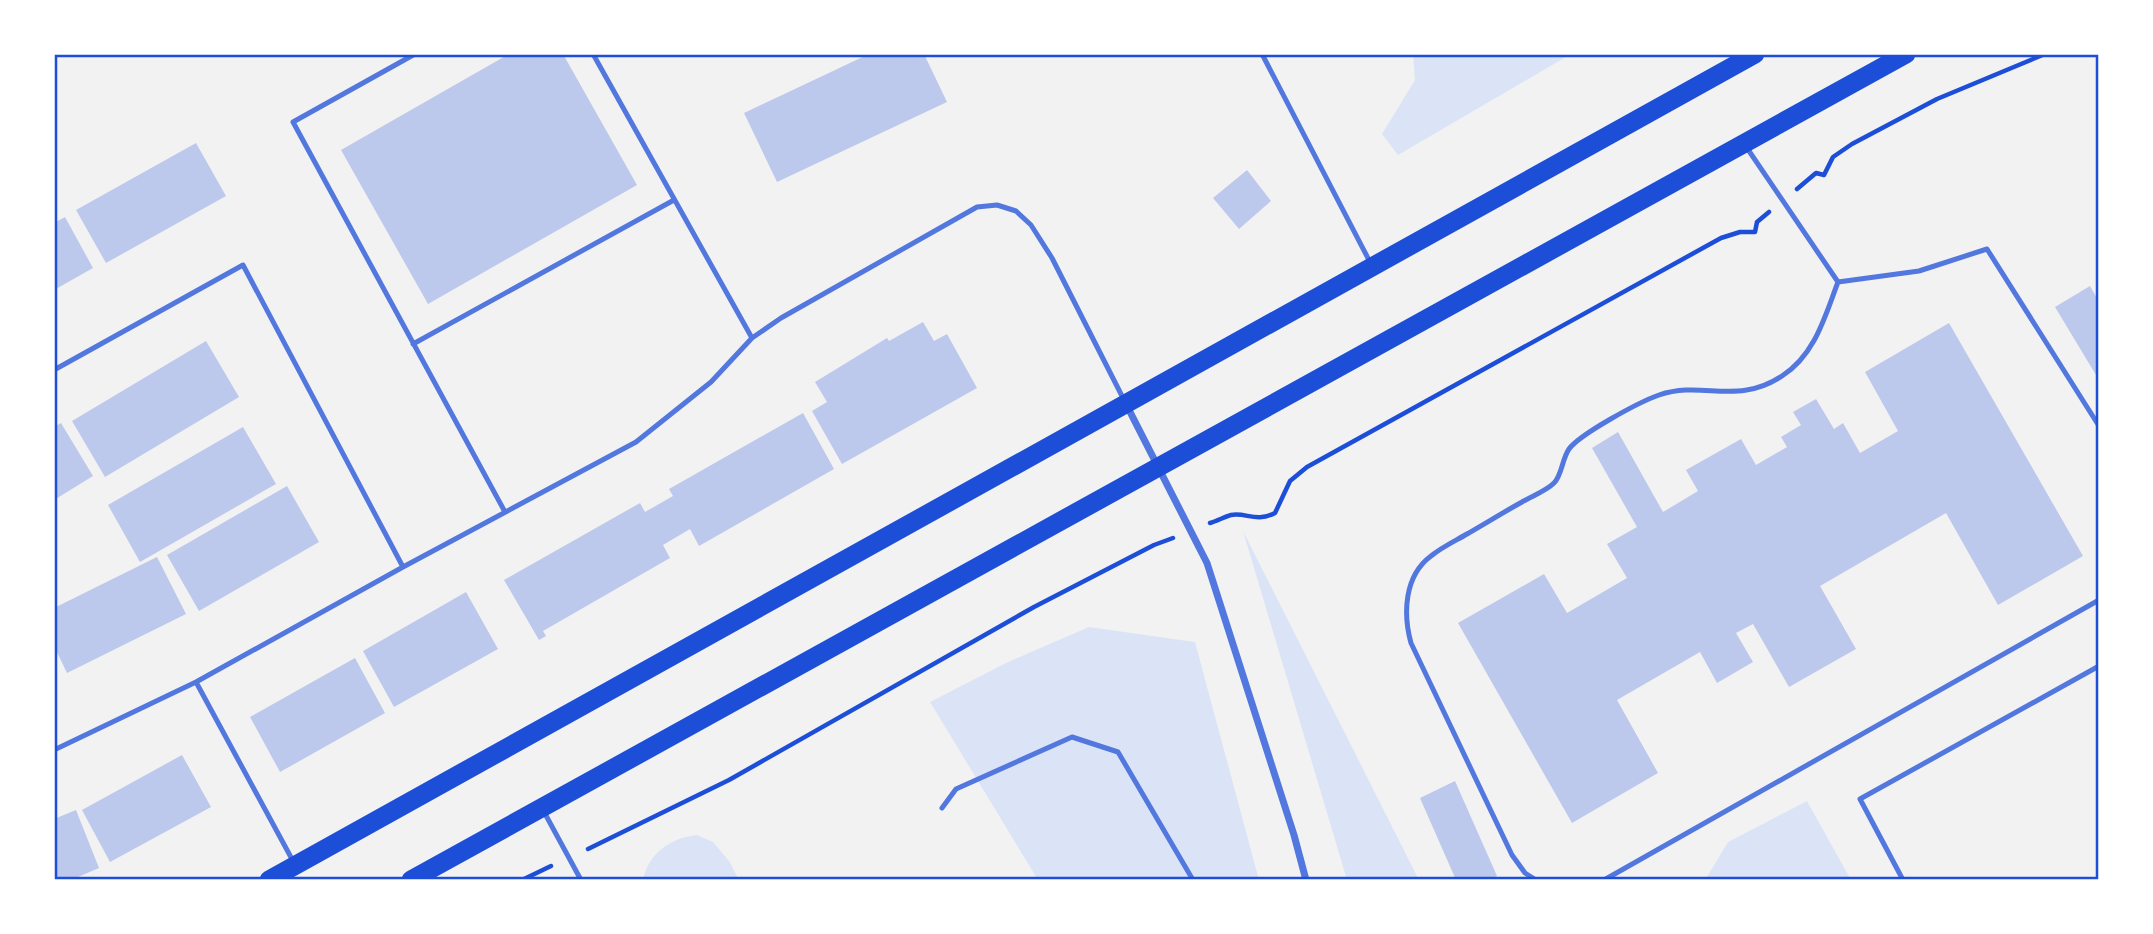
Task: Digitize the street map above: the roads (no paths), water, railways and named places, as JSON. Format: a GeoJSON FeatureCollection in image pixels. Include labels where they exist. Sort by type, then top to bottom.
{"type":"FeatureCollection","features":[{"type":"Feature","properties":{"kind":"highway"},"geometry":{"type":"LineString","coordinates":[[269,880],[1755,54]]}},
{"type":"Feature","properties":{"kind":"highway"},"geometry":{"type":"LineString","coordinates":[[411,880],[1906,54]]}},
{"type":"Feature","properties":{"kind":"street"},"geometry":{"type":"LineString","coordinates":[[1126,404],[1207,563],[1306,880]]}},
{"type":"Feature","properties":{"kind":"lane"},"geometry":{"type":"LineString","coordinates":[[415,54],[293,122],[505,512]]}},
{"type":"Feature","properties":{"kind":"lane"},"geometry":{"type":"LineString","coordinates":[[593,54],[752,338]]}},
{"type":"Feature","properties":{"kind":"lane"},"geometry":{"type":"LineString","coordinates":[[1262,54],[1373,267]]}},
{"type":"Feature","properties":{"kind":"lane"},"geometry":{"type":"LineString","coordinates":[[1744,143],[1838,282]]}},
{"type":"Feature","properties":{"kind":"lane"},"geometry":{"type":"LineString","coordinates":[[413,344],[674,200]]}},
{"type":"Feature","properties":{"kind":"lane"},"geometry":{"type":"LineString","coordinates":[[54,750],[196,682],[636,442],[711,382],[752,338],[780,317],[976,207],[997,205],[1016,211],[1031,225],[1052,258],[1126,404]]}},
{"type":"Feature","properties":{"kind":"lane"},"geometry":{"type":"LineString","coordinates":[[1838,282],[1919,271],[1987,248],[2099,426]]}},
{"type":"Feature","properties":{"kind":"lane"},"geometry":{"type":"LineString","coordinates":[[54,370],[243,265],[403,567]]}},
{"type":"Feature","properties":{"kind":"lane"},"geometry":{"type":"LineString","coordinates":[[1536,880],[1525,873],[1512,855],[1411,643],[1406,625],[1406,605],[1421,565],[1430,556],[1556,482],[1566,453],[1575,442],[1644,402],[1670,392],[1684,390],[1748,391],[1781,377],[1794,367],[1814,341],[1838,282]]}},
{"type":"Feature","properties":{"kind":"lane"},"geometry":{"type":"LineString","coordinates":[[1604,880],[2099,600]]}},
{"type":"Feature","properties":{"kind":"lane"},"geometry":{"type":"LineString","coordinates":[[1903,880],[1860,799],[2099,666]]}},
{"type":"Feature","properties":{"kind":"lane"},"geometry":{"type":"LineString","coordinates":[[196,682],[295,865]]}},
{"type":"Feature","properties":{"kind":"lane"},"geometry":{"type":"LineString","coordinates":[[942,808],[956,789],[1072,737],[1118,752],[1193,880]]}},
{"type":"Feature","properties":{"kind":"lane"},"geometry":{"type":"LineString","coordinates":[[541,808],[581,880]]}}]}
